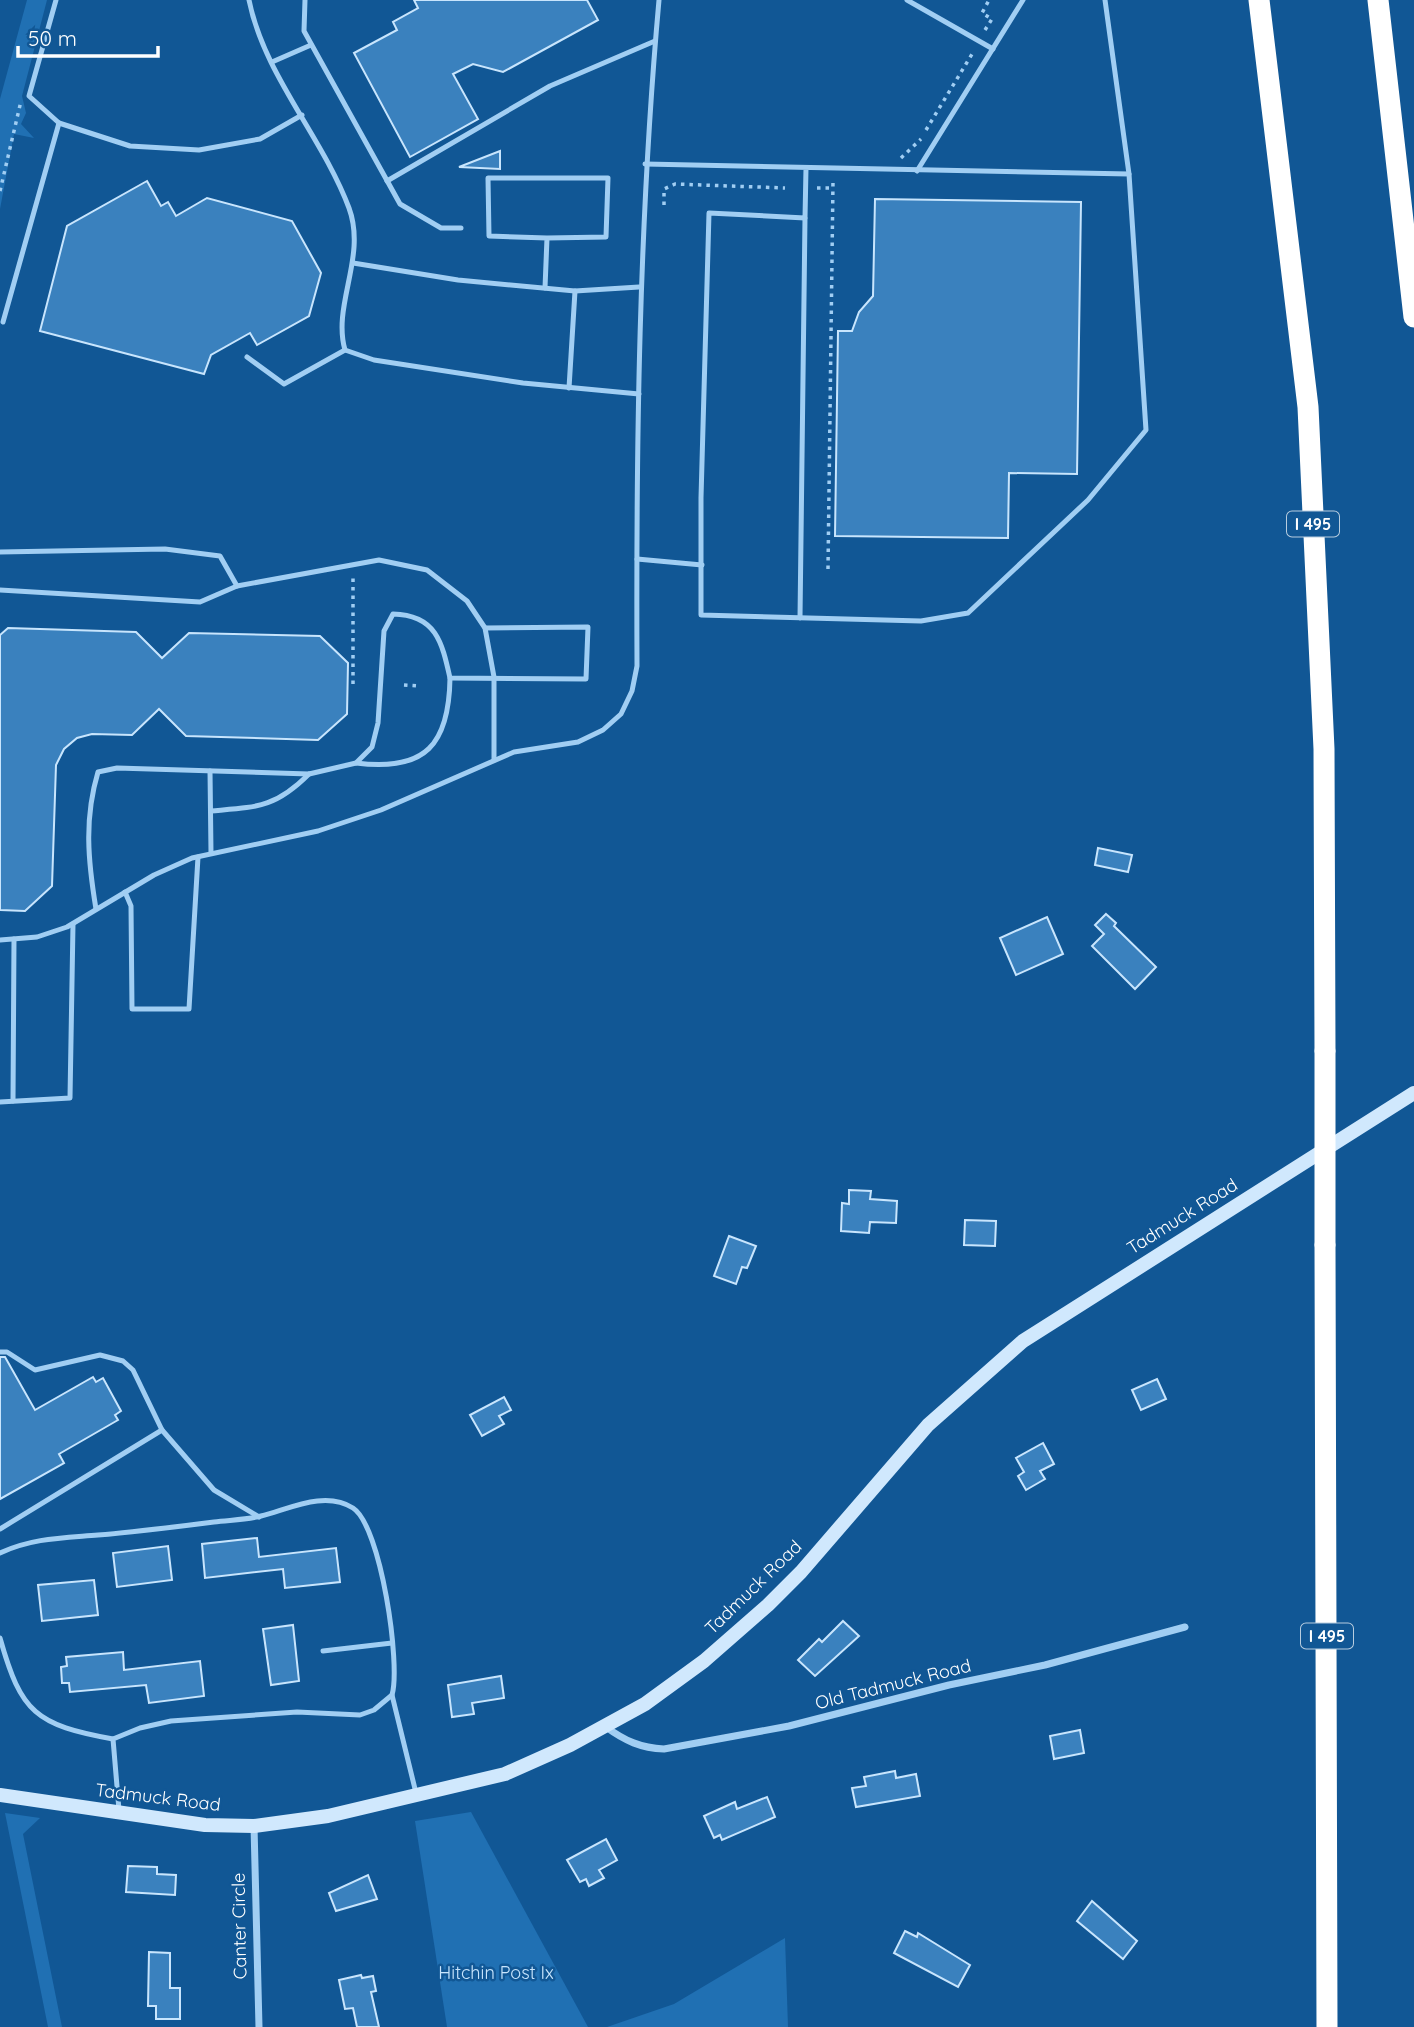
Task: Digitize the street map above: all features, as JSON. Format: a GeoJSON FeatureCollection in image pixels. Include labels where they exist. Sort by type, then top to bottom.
{"type":"FeatureCollection","features":[{"type":"Feature","properties":{"kind":"highway","name":"I 495"},"geometry":{"type":"LineString","coordinates":[[1259,0],[1307,407],[1324,749],[1327,2027]]}},
{"type":"Feature","properties":{"kind":"highway"},"geometry":{"type":"LineString","coordinates":[[1378,0],[1414,317]]}},
{"type":"Feature","properties":{"kind":"street","name":"Tadmuck Road"},"geometry":{"type":"LineString","coordinates":[[0,1795],[205,1825],[254,1826],[328,1816],[505,1774],[606,1727],[645,1704],[704,1661],[768,1605],[801,1572],[928,1425],[1023,1341],[1414,1093]]}},
{"type":"Feature","properties":{"kind":"street","name":"Old Tadmuck Road"},"geometry":{"type":"LineString","coordinates":[[606,1727],[621,1738],[645,1748],[664,1749],[789,1726],[949,1685],[1045,1665],[1185,1627]]}},
{"type":"Feature","properties":{"kind":"street","name":"Canter Circle"},"geometry":{"type":"LineString","coordinates":[[254,1826],[259,2027]]}},
{"type":"Feature","properties":{"kind":"lane"},"geometry":{"type":"LineString","coordinates":[[56,0],[29,96],[59,123],[130,146],[199,150],[260,139],[302,115]]}},
{"type":"Feature","properties":{"kind":"lane"},"geometry":{"type":"LineString","coordinates":[[249,0],[259,34],[272,62],[349,208],[354,230],[353,263],[340,335],[345,350]]}},
{"type":"Feature","properties":{"kind":"lane"},"geometry":{"type":"LineString","coordinates":[[304,0],[304,31],[400,205],[441,228],[461,228]]}},
{"type":"Feature","properties":{"kind":"lane"},"geometry":{"type":"LineString","coordinates":[[0,940],[37,937],[73,924],[154,875],[198,857],[330,827],[392,805],[514,752],[578,742],[603,730],[621,714],[632,691],[637,666],[639,287],[645,164],[659,0]]}},
{"type":"Feature","properties":{"kind":"lane"},"geometry":{"type":"LineString","coordinates":[[907,0],[993,49]]}},
{"type":"Feature","properties":{"kind":"lane"},"geometry":{"type":"LineString","coordinates":[[917,171],[1023,0]]}},
{"type":"Feature","properties":{"kind":"lane"},"geometry":{"type":"LineString","coordinates":[[805,218],[709,213],[701,615],[921,621],[968,612],[1088,500],[1146,430],[1129,174],[1105,0]]}},
{"type":"Feature","properties":{"kind":"lane"},"geometry":{"type":"LineString","coordinates":[[387,181],[550,86],[655,41]]}},
{"type":"Feature","properties":{"kind":"lane"},"geometry":{"type":"LineString","coordinates":[[272,62],[311,45]]}},
{"type":"Feature","properties":{"kind":"lane"},"geometry":{"type":"LineString","coordinates":[[3,322],[59,123]]}},
{"type":"Feature","properties":{"kind":"lane"},"geometry":{"type":"LineString","coordinates":[[645,164],[1129,174]]}},
{"type":"Feature","properties":{"kind":"lane"},"geometry":{"type":"LineString","coordinates":[[800,618],[806,168]]}},
{"type":"Feature","properties":{"kind":"lane"},"geometry":{"type":"LineString","coordinates":[[488,178],[608,178],[606,237],[547,238],[489,236],[488,178]]}},
{"type":"Feature","properties":{"kind":"lane"},"geometry":{"type":"LineString","coordinates":[[545,288],[547,238]]}},
{"type":"Feature","properties":{"kind":"lane"},"geometry":{"type":"LineString","coordinates":[[353,263],[458,280],[575,291],[639,287]]}},
{"type":"Feature","properties":{"kind":"lane"},"geometry":{"type":"LineString","coordinates":[[569,387],[575,291]]}},
{"type":"Feature","properties":{"kind":"lane"},"geometry":{"type":"LineString","coordinates":[[247,357],[284,384],[345,350],[374,360],[639,394]]}},
{"type":"Feature","properties":{"kind":"lane"},"geometry":{"type":"LineString","coordinates":[[0,552],[165,550],[220,556],[237,586]]}},
{"type":"Feature","properties":{"kind":"lane"},"geometry":{"type":"LineString","coordinates":[[0,590],[200,602],[237,586],[379,559],[428,570],[467,601],[485,628],[494,677],[494,760]]}},
{"type":"Feature","properties":{"kind":"lane"},"geometry":{"type":"LineString","coordinates":[[637,559],[702,565]]}},
{"type":"Feature","properties":{"kind":"lane"},"geometry":{"type":"LineString","coordinates":[[96,909],[87,851],[90,800],[98,772],[117,768],[309,774],[356,763],[374,765],[404,760],[430,750],[443,731],[449,707],[450,678],[442,643],[427,624],[411,615],[393,614],[384,631],[378,723],[372,747],[356,763]]}},
{"type":"Feature","properties":{"kind":"lane"},"geometry":{"type":"LineString","coordinates":[[450,678],[586,679],[588,627],[485,628]]}},
{"type":"Feature","properties":{"kind":"lane"},"geometry":{"type":"LineString","coordinates":[[210,771],[211,853]]}},
{"type":"Feature","properties":{"kind":"lane"},"geometry":{"type":"LineString","coordinates":[[211,811],[260,806],[279,799],[288,795],[309,774]]}},
{"type":"Feature","properties":{"kind":"lane"},"geometry":{"type":"LineString","coordinates":[[125,892],[131,906],[132,1009],[189,1009],[198,857]]}},
{"type":"Feature","properties":{"kind":"lane"},"geometry":{"type":"LineString","coordinates":[[0,1102],[71,1098],[73,924]]}},
{"type":"Feature","properties":{"kind":"lane"},"geometry":{"type":"LineString","coordinates":[[13,1101],[14,939]]}},
{"type":"Feature","properties":{"kind":"lane"},"geometry":{"type":"LineString","coordinates":[[0,1352],[7,1352],[35,1370],[100,1355],[123,1361],[133,1370],[162,1430],[214,1490],[259,1517]]}},
{"type":"Feature","properties":{"kind":"lane"},"geometry":{"type":"LineString","coordinates":[[0,1529],[162,1430]]}},
{"type":"Feature","properties":{"kind":"lane"},"geometry":{"type":"LineString","coordinates":[[0,1553],[27,1541],[145,1531],[259,1517],[321,1500],[336,1501],[355,1509],[381,1564],[396,1665],[392,1695],[417,1796]]}},
{"type":"Feature","properties":{"kind":"lane"},"geometry":{"type":"LineString","coordinates":[[0,1638],[12,1680],[28,1706],[63,1728],[113,1739],[140,1728],[171,1721],[297,1712],[360,1715],[373,1710],[392,1695]]}},
{"type":"Feature","properties":{"kind":"lane"},"geometry":{"type":"LineString","coordinates":[[323,1651],[392,1643]]}},
{"type":"Feature","properties":{"kind":"lane"},"geometry":{"type":"LineString","coordinates":[[113,1739],[120,1813]]}},
{"type":"Feature","properties":{"kind":"path"},"geometry":{"type":"LineString","coordinates":[[985,30],[992,19],[982,13],[989,0]]}},
{"type":"Feature","properties":{"kind":"path"},"geometry":{"type":"LineString","coordinates":[[887,158],[901,158],[920,140],[972,54]]}},
{"type":"Feature","properties":{"kind":"path"},"geometry":{"type":"LineString","coordinates":[[828,569],[833,181]]}},
{"type":"Feature","properties":{"kind":"path"},"geometry":{"type":"LineString","coordinates":[[664,205],[664,190],[675,184],[785,188]]}},
{"type":"Feature","properties":{"kind":"path"},"geometry":{"type":"LineString","coordinates":[[815,188],[832,188]]}},
{"type":"Feature","properties":{"kind":"path"},"geometry":{"type":"LineString","coordinates":[[352,564],[353,684]]}},
{"type":"Feature","properties":{"kind":"path"},"geometry":{"type":"LineString","coordinates":[[404,685],[418,686]]}},
{"type":"Feature","properties":{"kind":"green space"},"geometry":{"type":"Polygon","coordinates":[[[27,0],[47,0],[22,96],[26,113],[21,124],[34,138],[14,134],[0,209],[0,99],[27,0]]]}},
{"type":"Feature","properties":{"kind":"green space","name":"Hitchin Post Ix"},"geometry":{"type":"Polygon","coordinates":[[[471,1812],[588,2027],[447,2027],[415,1821],[471,1812]]]}},
{"type":"Feature","properties":{"kind":"green space"},"geometry":{"type":"Polygon","coordinates":[[[5,1813],[40,1818],[23,1834],[62,2027],[48,2027],[5,1813]]]}},
{"type":"Feature","properties":{"kind":"green space"},"geometry":{"type":"Polygon","coordinates":[[[785,1938],[788,2027],[607,2027],[674,2004],[785,1938]]]}},
{"type":"Feature","properties":{"kind":"building"},"geometry":{"type":"Polygon","coordinates":[[[414,0],[587,0],[598,20],[503,72],[473,64],[453,74],[478,119],[410,157],[354,53],[397,30],[393,22],[418,8],[414,0]]]}},
{"type":"Feature","properties":{"kind":"building"},"geometry":{"type":"Polygon","coordinates":[[[500,151],[500,169],[459,167],[500,151]]]}},
{"type":"Feature","properties":{"kind":"building"},"geometry":{"type":"Polygon","coordinates":[[[147,181],[161,206],[168,202],[176,216],[207,198],[292,221],[321,273],[309,316],[257,345],[250,333],[211,355],[204,374],[40,331],[67,226],[147,181]]]}},
{"type":"Feature","properties":{"kind":"building"},"geometry":{"type":"Polygon","coordinates":[[[875,199],[1081,202],[1077,474],[1009,473],[1008,538],[835,536],[838,331],[852,331],[859,312],[873,296],[875,199]]]}},
{"type":"Feature","properties":{"kind":"building"},"geometry":{"type":"Polygon","coordinates":[[[8,628],[136,632],[162,658],[189,633],[320,636],[348,663],[347,714],[318,740],[186,736],[159,709],[132,735],[92,734],[77,738],[64,749],[56,765],[52,886],[25,911],[0,910],[0,635],[8,628]]]}},
{"type":"Feature","properties":{"kind":"building"},"geometry":{"type":"Polygon","coordinates":[[[1098,848],[1132,855],[1128,872],[1095,865],[1098,848]]]}},
{"type":"Feature","properties":{"kind":"building"},"geometry":{"type":"Polygon","coordinates":[[[1106,914],[1116,923],[1114,926],[1156,967],[1135,989],[1092,946],[1104,934],[1095,925],[1106,914]]]}},
{"type":"Feature","properties":{"kind":"building"},"geometry":{"type":"Polygon","coordinates":[[[1047,917],[1063,954],[1016,975],[1000,938],[1047,917]]]}},
{"type":"Feature","properties":{"kind":"building"},"geometry":{"type":"Polygon","coordinates":[[[849,1190],[871,1191],[870,1199],[897,1201],[896,1223],[870,1222],[869,1233],[841,1231],[842,1203],[849,1204],[849,1190]]]}},
{"type":"Feature","properties":{"kind":"building"},"geometry":{"type":"Polygon","coordinates":[[[965,1220],[996,1221],[995,1246],[964,1245],[965,1220]]]}},
{"type":"Feature","properties":{"kind":"building"},"geometry":{"type":"Polygon","coordinates":[[[729,1236],[756,1246],[747,1268],[742,1267],[736,1284],[714,1276],[729,1236]]]}},
{"type":"Feature","properties":{"kind":"building"},"geometry":{"type":"Polygon","coordinates":[[[0,1357],[5,1357],[35,1410],[93,1377],[96,1382],[103,1378],[121,1411],[115,1415],[118,1420],[59,1454],[64,1463],[0,1499],[0,1357]]]}},
{"type":"Feature","properties":{"kind":"building"},"geometry":{"type":"Polygon","coordinates":[[[1157,1379],[1166,1399],[1141,1410],[1132,1390],[1157,1379]]]}},
{"type":"Feature","properties":{"kind":"building"},"geometry":{"type":"Polygon","coordinates":[[[504,1397],[511,1410],[499,1416],[504,1424],[482,1436],[470,1415],[504,1397]]]}},
{"type":"Feature","properties":{"kind":"building"},"geometry":{"type":"Polygon","coordinates":[[[1043,1443],[1054,1464],[1040,1471],[1045,1479],[1026,1490],[1018,1476],[1024,1472],[1016,1458],[1043,1443]]]}},
{"type":"Feature","properties":{"kind":"building"},"geometry":{"type":"Polygon","coordinates":[[[257,1538],[259,1557],[336,1548],[340,1582],[285,1588],[283,1569],[205,1578],[202,1544],[257,1538]]]}},
{"type":"Feature","properties":{"kind":"building"},"geometry":{"type":"Polygon","coordinates":[[[168,1546],[172,1580],[117,1587],[113,1553],[168,1546]]]}},
{"type":"Feature","properties":{"kind":"building"},"geometry":{"type":"Polygon","coordinates":[[[94,1580],[98,1615],[42,1621],[38,1585],[94,1580]]]}},
{"type":"Feature","properties":{"kind":"building"},"geometry":{"type":"Polygon","coordinates":[[[843,1621],[859,1636],[815,1676],[798,1660],[819,1639],[822,1642],[843,1621]]]}},
{"type":"Feature","properties":{"kind":"building"},"geometry":{"type":"Polygon","coordinates":[[[293,1625],[299,1681],[271,1685],[263,1629],[293,1625]]]}},
{"type":"Feature","properties":{"kind":"building"},"geometry":{"type":"Polygon","coordinates":[[[123,1652],[124,1670],[200,1661],[204,1696],[149,1703],[146,1685],[70,1692],[69,1683],[62,1683],[61,1667],[67,1666],[66,1657],[123,1652]]]}},
{"type":"Feature","properties":{"kind":"building"},"geometry":{"type":"Polygon","coordinates":[[[501,1676],[504,1698],[472,1703],[474,1714],[452,1717],[448,1685],[501,1676]]]}},
{"type":"Feature","properties":{"kind":"building"},"geometry":{"type":"Polygon","coordinates":[[[1080,1730],[1084,1753],[1054,1759],[1050,1736],[1080,1730]]]}},
{"type":"Feature","properties":{"kind":"building"},"geometry":{"type":"Polygon","coordinates":[[[895,1771],[896,1778],[916,1774],[920,1796],[856,1807],[852,1788],[866,1786],[864,1777],[895,1771]]]}},
{"type":"Feature","properties":{"kind":"building"},"geometry":{"type":"Polygon","coordinates":[[[767,1797],[775,1817],[722,1840],[720,1835],[714,1838],[704,1816],[735,1802],[737,1809],[767,1797]]]}},
{"type":"Feature","properties":{"kind":"building"},"geometry":{"type":"Polygon","coordinates":[[[606,1839],[617,1860],[599,1870],[604,1878],[589,1886],[586,1879],[580,1882],[567,1860],[606,1839]]]}},
{"type":"Feature","properties":{"kind":"building"},"geometry":{"type":"Polygon","coordinates":[[[128,1866],[157,1867],[157,1874],[176,1875],[175,1895],[126,1892],[128,1866]]]}},
{"type":"Feature","properties":{"kind":"building"},"geometry":{"type":"Polygon","coordinates":[[[368,1875],[377,1899],[336,1911],[329,1893],[368,1875]]]}},
{"type":"Feature","properties":{"kind":"building"},"geometry":{"type":"Polygon","coordinates":[[[1092,1901],[1137,1941],[1123,1959],[1077,1921],[1092,1901]]]}},
{"type":"Feature","properties":{"kind":"building"},"geometry":{"type":"Polygon","coordinates":[[[905,1931],[917,1937],[918,1933],[970,1965],[958,1987],[894,1953],[905,1931]]]}},
{"type":"Feature","properties":{"kind":"building"},"geometry":{"type":"Polygon","coordinates":[[[149,1952],[170,1953],[170,1988],[180,1988],[180,2019],[156,2019],[156,2006],[148,2006],[149,1952]]]}},
{"type":"Feature","properties":{"kind":"building"},"geometry":{"type":"Polygon","coordinates":[[[361,1975],[362,1978],[373,1976],[376,1991],[371,1992],[379,2027],[357,2027],[353,2008],[345,2009],[339,1980],[361,1975]]]}}]}
